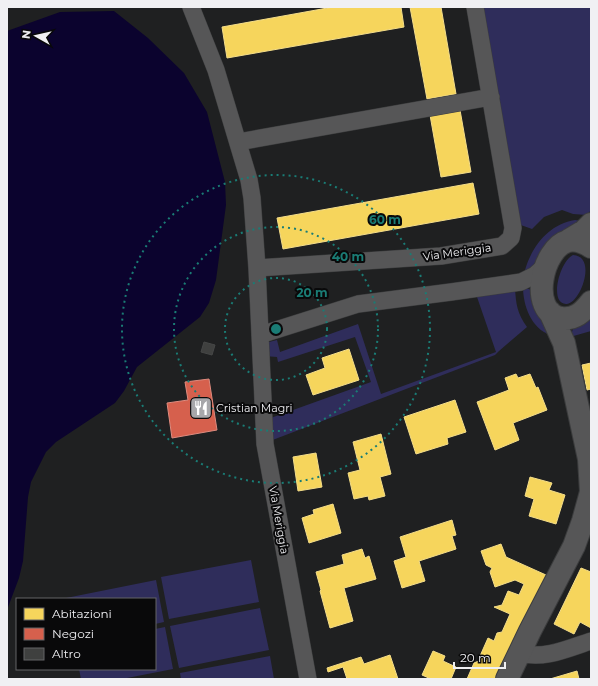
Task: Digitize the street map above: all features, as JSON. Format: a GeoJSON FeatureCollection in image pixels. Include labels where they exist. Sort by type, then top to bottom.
{"type":"FeatureCollection","features":[{"type":"Feature","properties":{"kind":"street"},"geometry":{"type":"LineString","coordinates":[[191,7],[216,70],[249,180],[258,268]]}},
{"type":"Feature","properties":{"kind":"street","name":"Via Meriggia"},"geometry":{"type":"LineString","coordinates":[[308,679],[265,444],[258,268],[441,256],[502,246],[511,238],[513,228],[475,7]]}},
{"type":"Feature","properties":{"kind":"street"},"geometry":{"type":"LineString","coordinates":[[238,142],[491,97]]}},
{"type":"Feature","properties":{"kind":"street"},"geometry":{"type":"LineString","coordinates":[[260,335],[358,304],[521,282],[535,275],[545,266],[561,244],[584,231],[591,224]]}},
{"type":"Feature","properties":{"kind":"street"},"geometry":{"type":"LineString","coordinates":[[569,240],[578,241],[591,247]]}},
{"type":"Feature","properties":{"kind":"street"},"geometry":{"type":"LineString","coordinates":[[507,679],[574,546],[591,492],[589,459],[564,343],[546,304],[542,287],[545,266]]}},
{"type":"Feature","properties":{"kind":"street"},"geometry":{"type":"LineString","coordinates":[[521,282],[536,289],[557,317],[563,318],[585,308]]}},
{"type":"Feature","properties":{"kind":"street"},"geometry":{"type":"LineString","coordinates":[[564,343],[585,308]]}},
{"type":"Feature","properties":{"kind":"street"},"geometry":{"type":"LineString","coordinates":[[520,653],[533,656],[548,654],[591,641]]}},
{"type":"Feature","properties":{"kind":"shaded area"},"geometry":{"type":"Polygon","coordinates":[[[481,7],[591,7],[591,210],[587,215],[573,214],[562,210],[544,217],[532,229],[518,224],[481,7]]]}},
{"type":"Feature","properties":{"kind":"shaded area"},"geometry":{"type":"Polygon","coordinates":[[[114,11],[148,38],[184,73],[207,112],[225,182],[226,205],[216,280],[209,303],[200,317],[137,367],[124,391],[115,403],[56,442],[46,452],[31,482],[28,497],[23,561],[19,578],[7,610],[7,31],[60,12],[114,11]]]}},
{"type":"Feature","properties":{"kind":"shaded area"},"geometry":{"type":"Polygon","coordinates":[[[575,220],[582,221],[537,263],[525,270],[537,245],[550,231],[566,222],[575,220]]]}},
{"type":"Feature","properties":{"kind":"shaded area"},"geometry":{"type":"Polygon","coordinates":[[[573,255],[580,257],[584,263],[584,280],[577,297],[566,304],[561,302],[558,297],[558,282],[564,266],[568,259],[573,255]]]}},
{"type":"Feature","properties":{"kind":"shaded area"},"geometry":{"type":"Polygon","coordinates":[[[523,287],[533,292],[551,335],[538,328],[533,322],[527,309],[523,294],[523,287]]]}},
{"type":"Feature","properties":{"kind":"shaded area"},"geometry":{"type":"Polygon","coordinates":[[[503,288],[515,288],[518,308],[527,327],[495,355],[270,441],[268,419],[371,382],[355,337],[278,362],[277,357],[264,356],[266,345],[269,342],[277,340],[280,352],[358,324],[381,394],[496,352],[477,297],[503,288]]]}},
{"type":"Feature","properties":{"kind":"shaded area"},"geometry":{"type":"Polygon","coordinates":[[[591,317],[591,331],[570,337],[573,329],[591,317]]]}},
{"type":"Feature","properties":{"kind":"shaded area"},"geometry":{"type":"Polygon","coordinates":[[[251,560],[259,602],[169,619],[161,577],[251,560]]]}},
{"type":"Feature","properties":{"kind":"shaded area"},"geometry":{"type":"Polygon","coordinates":[[[156,580],[164,622],[156,624],[156,598],[66,598],[156,580]]]}},
{"type":"Feature","properties":{"kind":"shaded area"},"geometry":{"type":"Polygon","coordinates":[[[260,608],[269,650],[179,668],[170,626],[260,608]]]}},
{"type":"Feature","properties":{"kind":"shaded area"},"geometry":{"type":"Polygon","coordinates":[[[165,627],[173,669],[122,679],[81,679],[79,670],[156,670],[156,629],[165,627]]]}},
{"type":"Feature","properties":{"kind":"shaded area"},"geometry":{"type":"Polygon","coordinates":[[[270,656],[274,679],[181,679],[180,673],[270,656]]]}},
{"type":"Feature","properties":{"kind":"building: Abitazioni"},"geometry":{"type":"Polygon","coordinates":[[[333,7],[401,7],[404,27],[227,58],[222,27],[333,7]]]}},
{"type":"Feature","properties":{"kind":"building: Abitazioni"},"geometry":{"type":"Polygon","coordinates":[[[410,7],[441,7],[456,94],[427,99],[410,7]]]}},
{"type":"Feature","properties":{"kind":"building: Abitazioni"},"geometry":{"type":"Polygon","coordinates":[[[460,110],[471,172],[441,177],[430,115],[460,110]]]}},
{"type":"Feature","properties":{"kind":"building: Abitazioni"},"geometry":{"type":"Polygon","coordinates":[[[473,183],[479,214],[283,249],[277,218],[473,183]]]}},
{"type":"Feature","properties":{"kind":"building: Abitazioni"},"geometry":{"type":"Polygon","coordinates":[[[349,349],[359,380],[313,395],[306,375],[325,368],[322,358],[349,349]]]}},
{"type":"Feature","properties":{"kind":"building: Abitazioni"},"geometry":{"type":"Polygon","coordinates":[[[591,363],[591,389],[587,390],[582,365],[591,363]]]}},
{"type":"Feature","properties":{"kind":"building: Abitazioni"},"geometry":{"type":"Polygon","coordinates":[[[516,374],[518,378],[530,374],[536,388],[538,387],[547,410],[513,423],[519,440],[495,450],[477,402],[509,390],[505,378],[516,374]]]}},
{"type":"Feature","properties":{"kind":"building: Abitazioni"},"geometry":{"type":"Polygon","coordinates":[[[455,400],[466,432],[447,438],[448,444],[416,454],[404,417],[455,400]]]}},
{"type":"Feature","properties":{"kind":"building: Abitazioni"},"geometry":{"type":"Polygon","coordinates":[[[381,434],[391,474],[380,477],[385,496],[369,500],[368,496],[354,499],[348,473],[360,470],[353,442],[381,434]]]}},
{"type":"Feature","properties":{"kind":"building: Abitazioni"},"geometry":{"type":"Polygon","coordinates":[[[316,453],[322,487],[298,491],[293,457],[316,453]]]}},
{"type":"Feature","properties":{"kind":"building: Abitazioni"},"geometry":{"type":"Polygon","coordinates":[[[530,477],[552,483],[549,490],[565,495],[556,524],[529,516],[534,499],[525,496],[530,477]]]}},
{"type":"Feature","properties":{"kind":"building: Abitazioni"},"geometry":{"type":"Polygon","coordinates":[[[333,504],[341,533],[309,543],[302,518],[314,514],[313,510],[333,504]]]}},
{"type":"Feature","properties":{"kind":"building: Abitazioni"},"geometry":{"type":"Polygon","coordinates":[[[452,520],[456,535],[452,536],[456,549],[419,561],[425,581],[402,588],[394,561],[406,557],[400,537],[452,520]]]}},
{"type":"Feature","properties":{"kind":"building: Abitazioni"},"geometry":{"type":"Polygon","coordinates":[[[501,544],[506,557],[546,575],[501,679],[467,679],[474,663],[481,660],[480,656],[488,638],[494,641],[497,633],[502,632],[510,614],[494,607],[502,605],[508,591],[519,595],[524,584],[515,580],[495,587],[490,572],[492,568],[486,565],[481,551],[501,544]]]}},
{"type":"Feature","properties":{"kind":"building: Abitazioni"},"geometry":{"type":"Polygon","coordinates":[[[362,549],[365,558],[369,556],[376,579],[344,588],[353,621],[330,628],[316,572],[344,564],[342,555],[362,549]]]}},
{"type":"Feature","properties":{"kind":"building: Abitazioni"},"geometry":{"type":"Polygon","coordinates":[[[581,568],[591,572],[591,628],[580,622],[574,634],[554,624],[581,568]]]}},
{"type":"Feature","properties":{"kind":"building: Abitazioni"},"geometry":{"type":"Polygon","coordinates":[[[433,651],[445,656],[443,661],[456,667],[451,679],[431,679],[422,675],[433,651]]]}},
{"type":"Feature","properties":{"kind":"building: Abitazioni"},"geometry":{"type":"Polygon","coordinates":[[[390,655],[398,679],[347,679],[343,667],[328,672],[327,668],[361,657],[364,664],[390,655]]]}},
{"type":"Feature","properties":{"kind":"building: Abitazioni"},"geometry":{"type":"Polygon","coordinates":[[[577,671],[579,679],[550,679],[577,671]]]}},
{"type":"Feature","properties":{"kind":"building: Negozi"},"geometry":{"type":"Polygon","coordinates":[[[209,379],[217,430],[172,438],[167,403],[188,400],[185,382],[209,379]]]}},
{"type":"Feature","properties":{"kind":"building: Altro"},"geometry":{"type":"Polygon","coordinates":[[[204,342],[215,345],[212,355],[201,352],[204,342]]]}},
{"type":"Feature","properties":{"kind":"place","name":"Cristian Magri"},"geometry":{"type":"Point","coordinates":[201,408]}}]}
